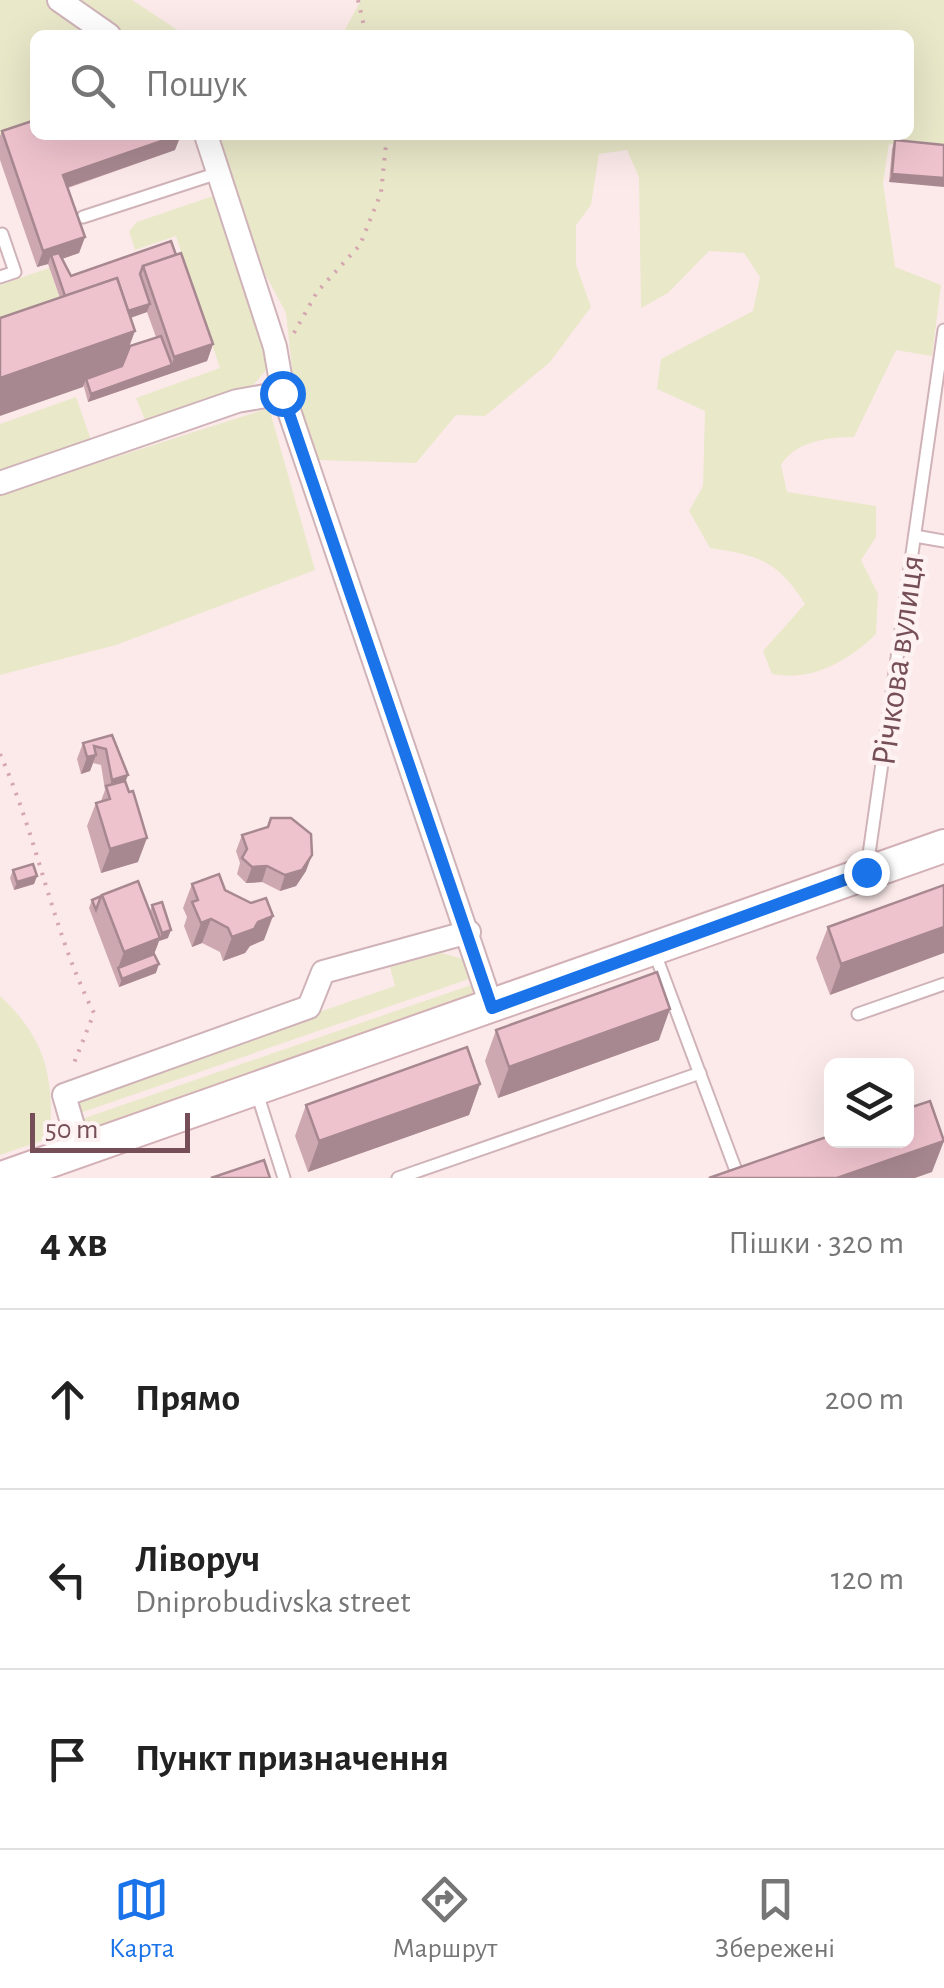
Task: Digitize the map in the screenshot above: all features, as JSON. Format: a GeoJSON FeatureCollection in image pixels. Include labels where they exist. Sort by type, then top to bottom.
{"type":"FeatureCollection","features":[{"type":"Feature","properties":{"kind":"street"},"geometry":{"type":"LineString","coordinates":[[59,0],[102,30]]}},
{"type":"Feature","properties":{"kind":"street"},"geometry":{"type":"LineString","coordinates":[[208,140],[275,347],[282,393],[492,1008]]}},
{"type":"Feature","properties":{"kind":"street"},"geometry":{"type":"LineString","coordinates":[[0,483],[237,402],[282,393]]}},
{"type":"Feature","properties":{"kind":"street"},"geometry":{"type":"LineString","coordinates":[[2,1178],[38,1172],[80,1150],[944,846]]}},
{"type":"Feature","properties":{"kind":"street"},"geometry":{"type":"LineString","coordinates":[[80,1150],[64,1095],[310,1007],[323,972],[469,932]]}},
{"type":"Feature","properties":{"kind":"lane"},"geometry":{"type":"LineString","coordinates":[[83,217],[218,173]]}},
{"type":"Feature","properties":{"kind":"lane"},"geometry":{"type":"LineString","coordinates":[[0,277],[15,272],[2,234]]}},
{"type":"Feature","properties":{"kind":"lane","name":"Річкова вулиця"},"geometry":{"type":"LineString","coordinates":[[866,872],[944,330]]}},
{"type":"Feature","properties":{"kind":"lane"},"geometry":{"type":"LineString","coordinates":[[915,536],[944,541]]}},
{"type":"Feature","properties":{"kind":"lane"},"geometry":{"type":"LineString","coordinates":[[654,951],[734,1177],[755,1170]]}},
{"type":"Feature","properties":{"kind":"lane"},"geometry":{"type":"LineString","coordinates":[[858,1014],[944,984]]}},
{"type":"Feature","properties":{"kind":"lane"},"geometry":{"type":"LineString","coordinates":[[398,1178],[700,1073]]}},
{"type":"Feature","properties":{"kind":"lane"},"geometry":{"type":"LineString","coordinates":[[256,1090],[284,1178]]}},
{"type":"Feature","properties":{"kind":"path"},"geometry":{"type":"LineString","coordinates":[[358,0],[365,30]]}},
{"type":"Feature","properties":{"kind":"path"},"geometry":{"type":"LineString","coordinates":[[287,346],[317,292],[360,245],[381,193],[386,140]]}},
{"type":"Feature","properties":{"kind":"path"},"geometry":{"type":"LineString","coordinates":[[0,754],[21,801],[76,978],[94,1014],[67,1086]]}},
{"type":"Feature","properties":{"kind":"green space"},"geometry":{"type":"Polygon","coordinates":[[[0,0],[52,0],[94,30],[30,30],[30,136],[0,146],[0,0]]]}},
{"type":"Feature","properties":{"kind":"green space"},"geometry":{"type":"Polygon","coordinates":[[[75,0],[132,0],[177,30],[114,30],[75,0]]]}},
{"type":"Feature","properties":{"kind":"green space"},"geometry":{"type":"Polygon","coordinates":[[[361,0],[944,0],[944,149],[889,144],[883,183],[895,267],[941,285],[932,356],[896,350],[854,437],[804,446],[781,465],[787,492],[876,506],[876,537],[861,560],[878,594],[876,634],[854,653],[815,672],[772,674],[763,651],[805,604],[776,569],[754,557],[710,548],[689,511],[703,486],[705,411],[657,389],[661,359],[753,311],[760,277],[744,253],[709,251],[668,293],[641,308],[639,177],[627,150],[599,154],[591,205],[576,225],[576,265],[591,307],[550,362],[485,416],[456,415],[416,463],[318,460],[296,406],[286,313],[248,242],[215,140],[914,140],[914,30],[345,30],[361,0]]]}},
{"type":"Feature","properties":{"kind":"green space"},"geometry":{"type":"Polygon","coordinates":[[[217,197],[270,348],[267,369],[249,390],[148,427],[136,398],[220,368],[176,236],[135,250],[129,231],[137,222],[217,197]]]}},
{"type":"Feature","properties":{"kind":"green space"},"geometry":{"type":"Polygon","coordinates":[[[49,268],[72,331],[0,356],[0,285],[49,268]]]}},
{"type":"Feature","properties":{"kind":"green space"},"geometry":{"type":"Polygon","coordinates":[[[76,397],[93,446],[0,478],[0,424],[76,397]]]}},
{"type":"Feature","properties":{"kind":"green space"},"geometry":{"type":"Polygon","coordinates":[[[269,408],[315,570],[116,645],[0,675],[0,494],[269,408]]]}},
{"type":"Feature","properties":{"kind":"green space"},"geometry":{"type":"Polygon","coordinates":[[[442,953],[463,959],[472,978],[80,1113],[80,1102],[89,1091],[395,986],[390,967],[442,953]]]}},
{"type":"Feature","properties":{"kind":"green space"},"geometry":{"type":"Polygon","coordinates":[[[474,984],[471,997],[89,1130],[82,1119],[474,984]]]}},
{"type":"Feature","properties":{"kind":"green space"},"geometry":{"type":"Polygon","coordinates":[[[0,996],[28,1028],[44,1060],[51,1116],[50,1138],[0,1155],[0,996]]]}},
{"type":"Feature","properties":{"kind":"building"},"geometry":{"type":"Polygon","coordinates":[[[30,122],[30,140],[164,140],[63,175],[85,237],[43,251],[2,131],[30,122]]]}},
{"type":"Feature","properties":{"kind":"building"},"geometry":{"type":"Polygon","coordinates":[[[895,140],[944,145],[944,178],[892,174],[895,140]]]}},
{"type":"Feature","properties":{"kind":"building"},"geometry":{"type":"Polygon","coordinates":[[[171,241],[176,255],[143,266],[140,274],[150,304],[128,311],[117,278],[65,296],[51,255],[59,253],[71,276],[171,241]]]}},
{"type":"Feature","properties":{"kind":"building"},"geometry":{"type":"Polygon","coordinates":[[[181,253],[213,344],[174,357],[143,266],[181,253]]]}},
{"type":"Feature","properties":{"kind":"building"},"geometry":{"type":"Polygon","coordinates":[[[117,278],[135,331],[0,378],[0,318],[117,278]]]}},
{"type":"Feature","properties":{"kind":"building"},"geometry":{"type":"Polygon","coordinates":[[[161,336],[172,365],[91,394],[86,379],[122,366],[130,346],[161,336]]]}},
{"type":"Feature","properties":{"kind":"building"},"geometry":{"type":"Polygon","coordinates":[[[112,735],[128,775],[112,780],[106,749],[94,746],[96,755],[87,757],[83,743],[112,735]]]}},
{"type":"Feature","properties":{"kind":"building"},"geometry":{"type":"Polygon","coordinates":[[[125,781],[129,792],[133,791],[147,838],[110,849],[96,803],[110,799],[106,786],[125,781]]]}},
{"type":"Feature","properties":{"kind":"building"},"geometry":{"type":"Polygon","coordinates":[[[271,818],[291,818],[311,834],[312,855],[302,870],[285,875],[267,866],[252,867],[242,858],[247,849],[242,835],[268,827],[271,818]]]}},
{"type":"Feature","properties":{"kind":"building"},"geometry":{"type":"Polygon","coordinates":[[[33,864],[37,876],[17,882],[13,870],[33,864]]]}},
{"type":"Feature","properties":{"kind":"building"},"geometry":{"type":"Polygon","coordinates":[[[219,874],[225,890],[251,903],[266,898],[273,916],[232,937],[228,928],[211,919],[201,923],[192,902],[198,900],[192,884],[219,874]]]}},
{"type":"Feature","properties":{"kind":"building"},"geometry":{"type":"Polygon","coordinates":[[[138,881],[160,938],[124,952],[102,895],[138,881]]]}},
{"type":"Feature","properties":{"kind":"building"},"geometry":{"type":"Polygon","coordinates":[[[944,885],[944,927],[841,964],[828,927],[944,885]]]}},
{"type":"Feature","properties":{"kind":"building"},"geometry":{"type":"Polygon","coordinates":[[[162,902],[171,930],[162,933],[152,905],[162,902]]]}},
{"type":"Feature","properties":{"kind":"building"},"geometry":{"type":"Polygon","coordinates":[[[154,954],[159,964],[122,979],[118,968],[154,954]]]}},
{"type":"Feature","properties":{"kind":"building"},"geometry":{"type":"Polygon","coordinates":[[[657,972],[670,1009],[509,1067],[496,1030],[657,972]]]}},
{"type":"Feature","properties":{"kind":"building"},"geometry":{"type":"Polygon","coordinates":[[[467,1047],[480,1084],[319,1141],[306,1105],[467,1047]]]}},
{"type":"Feature","properties":{"kind":"building"},"geometry":{"type":"Polygon","coordinates":[[[930,1101],[944,1141],[837,1178],[709,1178],[824,1138],[824,1148],[914,1148],[914,1106],[930,1101]]]}},
{"type":"Feature","properties":{"kind":"building"},"geometry":{"type":"Polygon","coordinates":[[[264,1160],[270,1178],[211,1178],[264,1160]]]}},
{"type":"Feature","properties":{"kind":"route"},"geometry":{"type":"LineString","coordinates":[[282,393],[492,1008],[866,872]]}}]}
